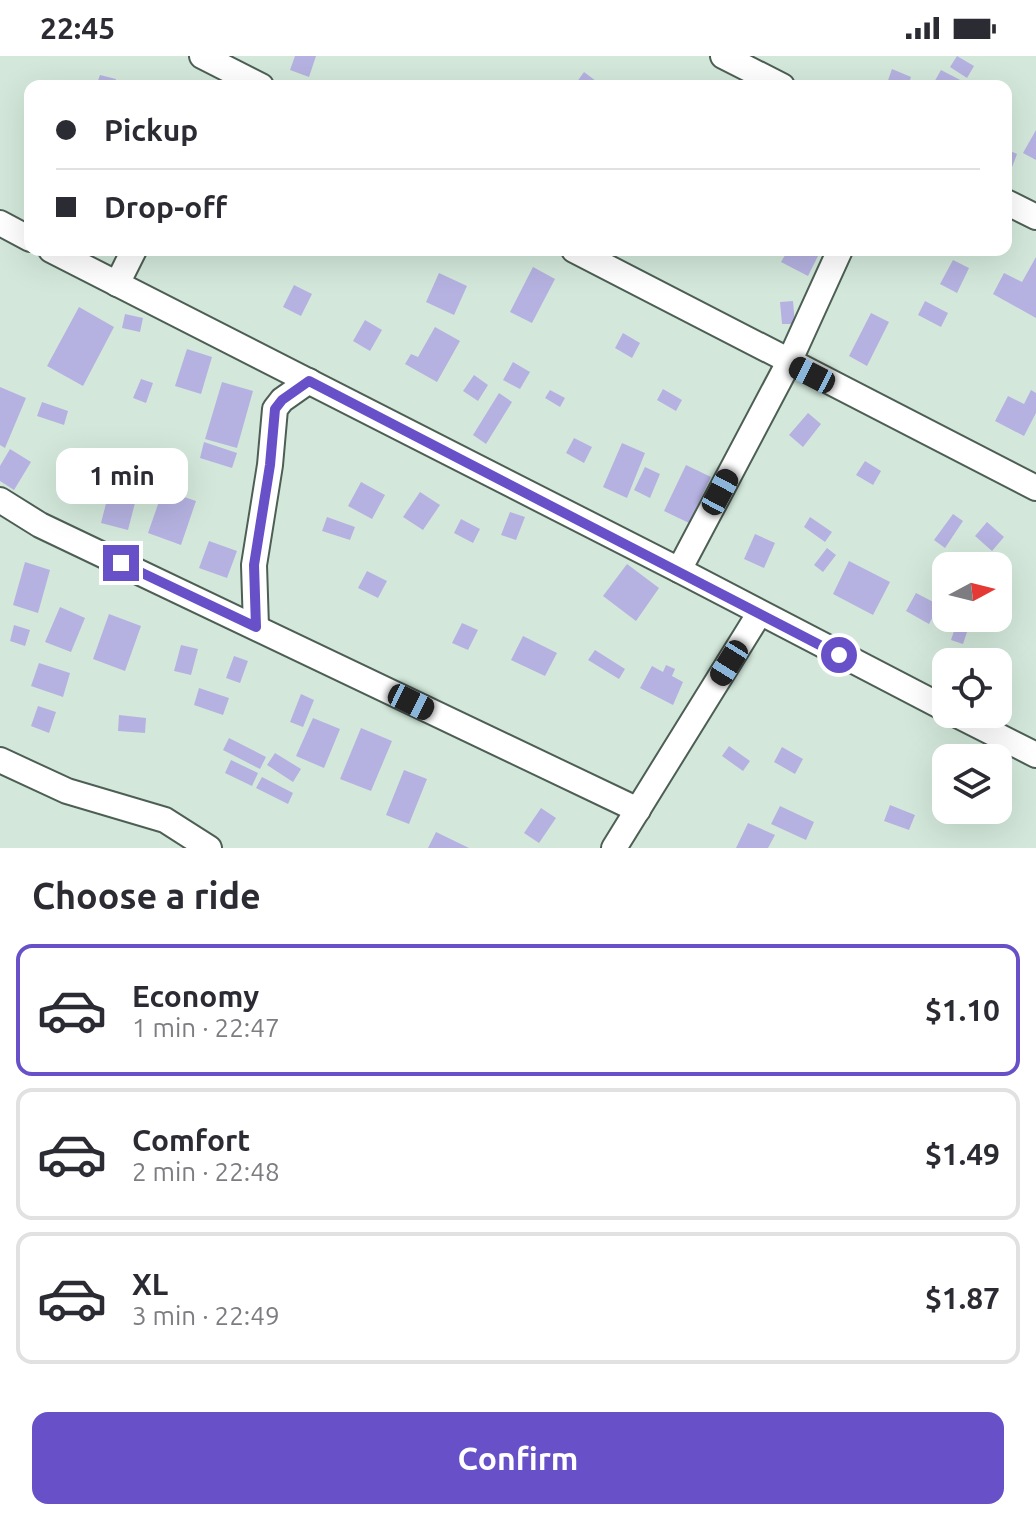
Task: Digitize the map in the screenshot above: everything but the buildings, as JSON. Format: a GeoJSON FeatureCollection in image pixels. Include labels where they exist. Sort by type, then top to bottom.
{"type":"FeatureCollection","features":[{"type":"Feature","properties":{"kind":"street"},"geometry":{"type":"LineString","coordinates":[[202,56],[248,80]]}},
{"type":"Feature","properties":{"kind":"street"},"geometry":{"type":"LineString","coordinates":[[723,56],[770,80]]}},
{"type":"Feature","properties":{"kind":"street"},"geometry":{"type":"LineString","coordinates":[[1012,205],[1036,217]]}},
{"type":"Feature","properties":{"kind":"street"},"geometry":{"type":"LineString","coordinates":[[0,223],[24,236]]}},
{"type":"Feature","properties":{"kind":"street"},"geometry":{"type":"LineString","coordinates":[[63,256],[932,702]]}},
{"type":"Feature","properties":{"kind":"street"},"geometry":{"type":"LineString","coordinates":[[117,284],[131,256]]}},
{"type":"Feature","properties":{"kind":"street"},"geometry":{"type":"LineString","coordinates":[[586,256],[1036,488]]}},
{"type":"Feature","properties":{"kind":"street"},"geometry":{"type":"LineString","coordinates":[[679,570],[789,362],[837,256]]}},
{"type":"Feature","properties":{"kind":"street"},"geometry":{"type":"LineString","coordinates":[[256,627],[254,565],[270,465],[275,409],[282,400],[309,381]]}},
{"type":"Feature","properties":{"kind":"street"},"geometry":{"type":"LineString","coordinates":[[0,500],[40,525],[638,810]]}},
{"type":"Feature","properties":{"kind":"street"},"geometry":{"type":"LineString","coordinates":[[614,848],[759,614]]}},
{"type":"Feature","properties":{"kind":"street"},"geometry":{"type":"LineString","coordinates":[[983,728],[1036,755]]}},
{"type":"Feature","properties":{"kind":"street"},"geometry":{"type":"LineString","coordinates":[[0,760],[67,791],[165,820],[209,848]]}},
{"type":"Feature","properties":{"kind":"route"},"geometry":{"type":"LineString","coordinates":[[121,563],[256,627],[254,565],[270,465],[275,409],[282,400],[309,381],[839,655]]}}]}
